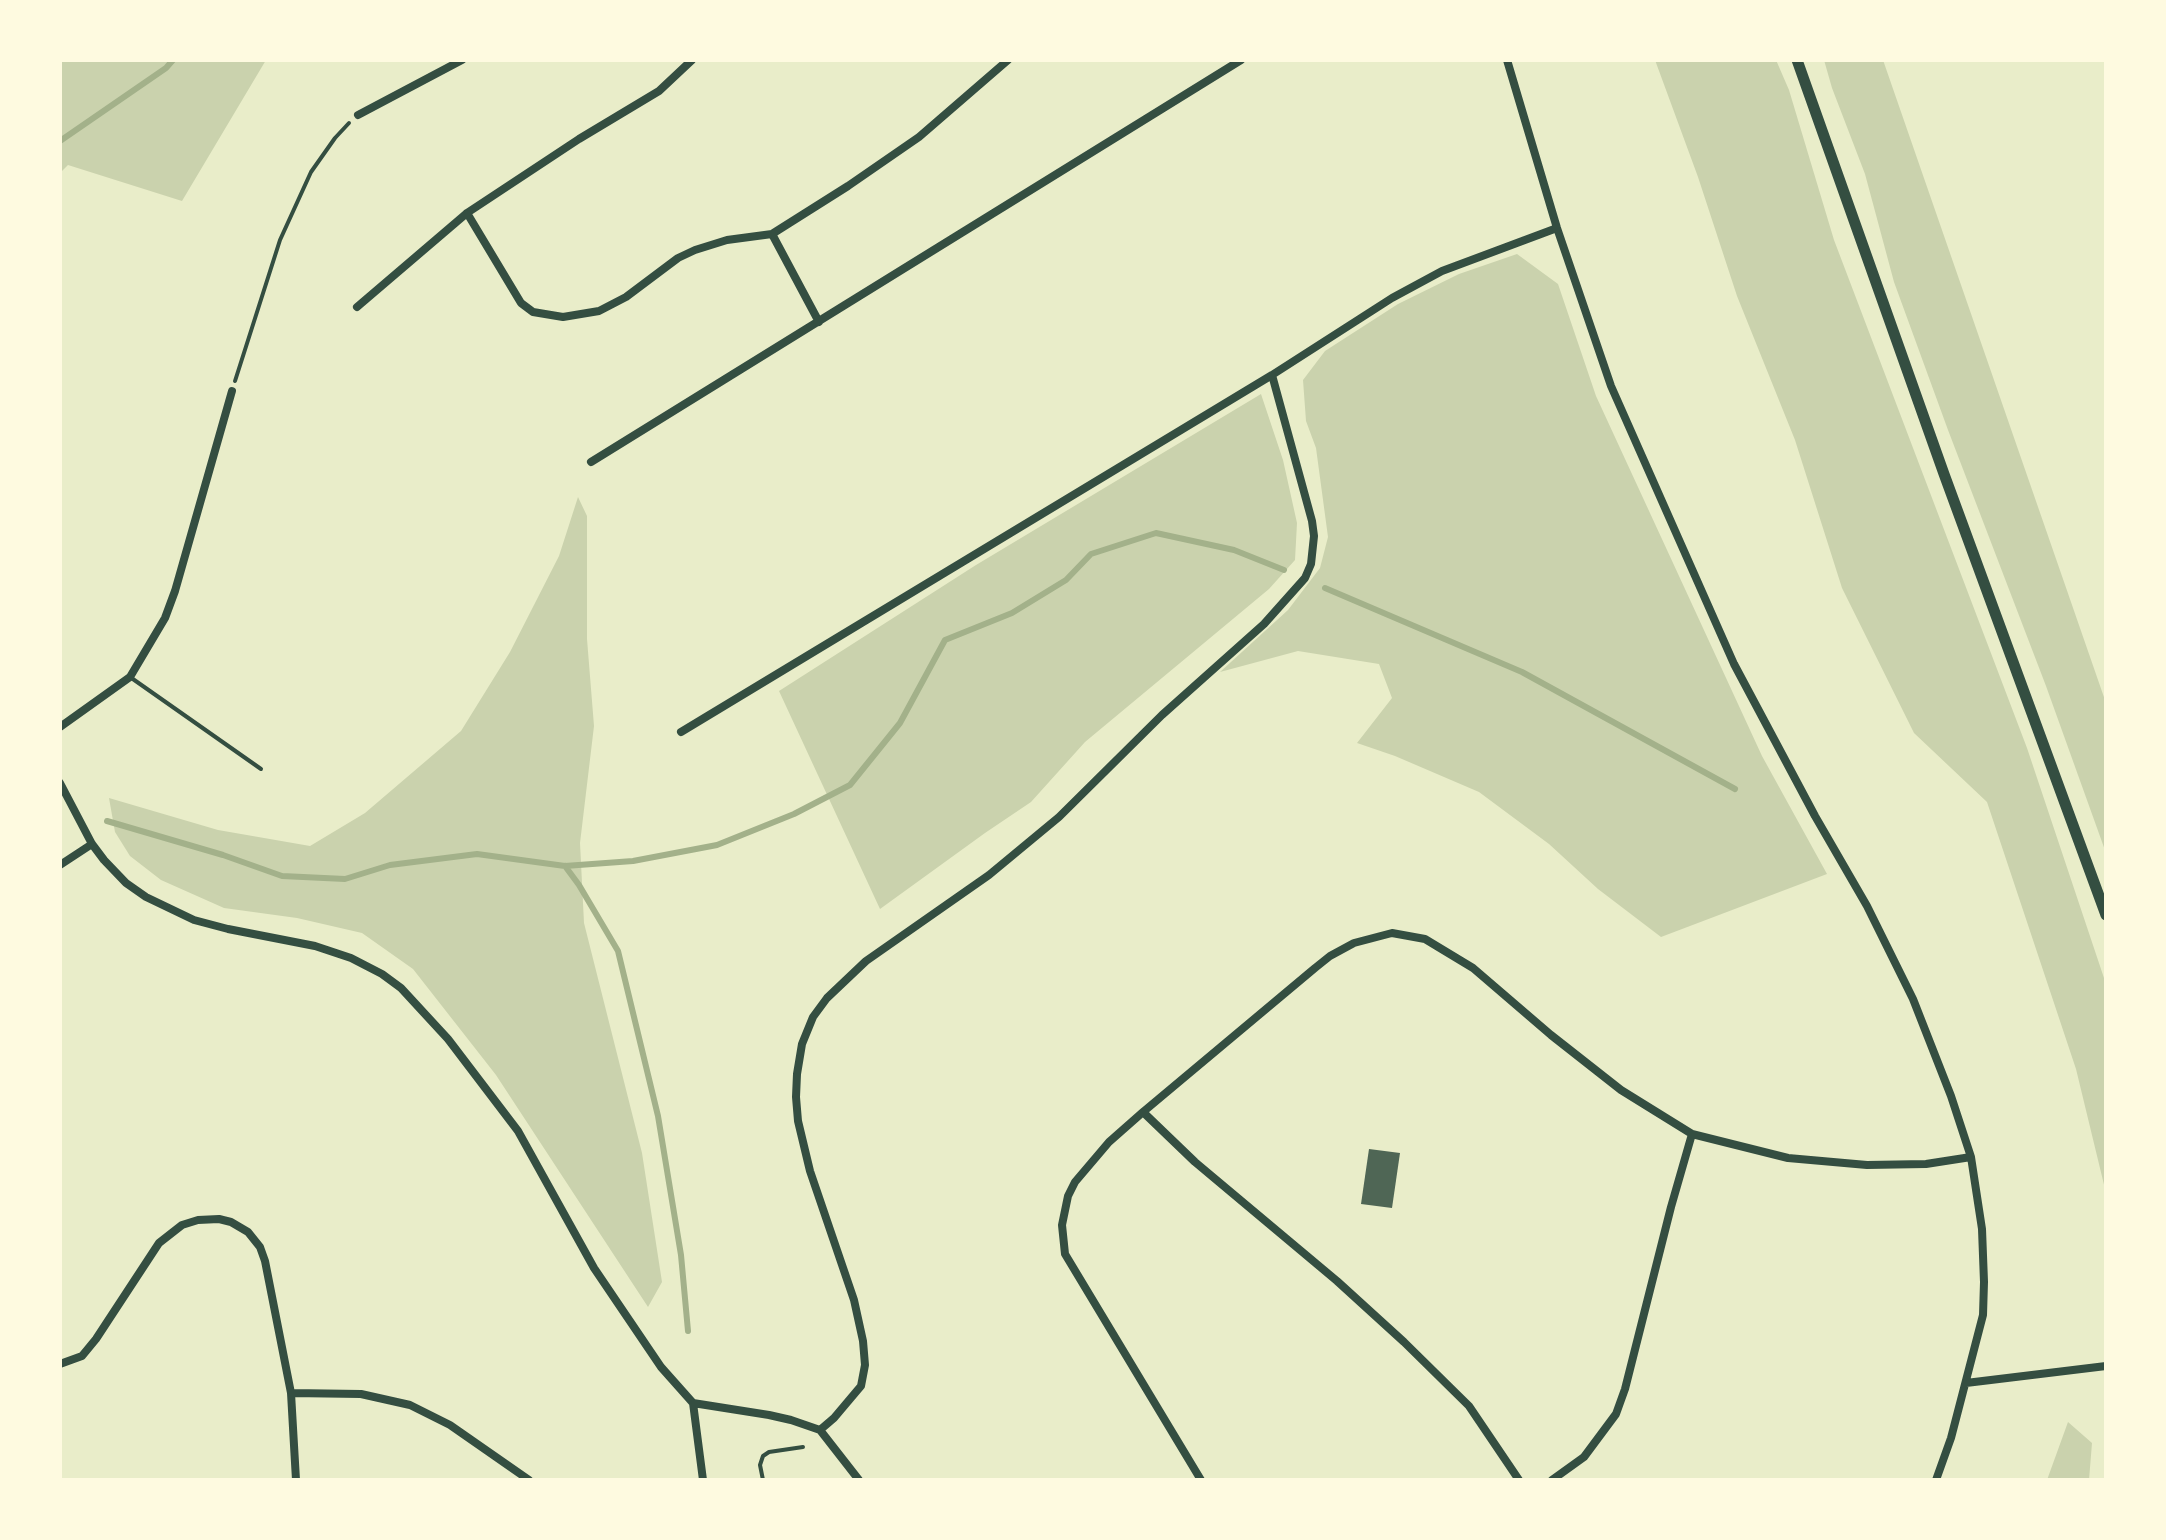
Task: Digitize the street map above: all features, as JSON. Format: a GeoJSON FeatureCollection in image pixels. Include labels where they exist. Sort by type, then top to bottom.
{"type":"FeatureCollection","features":[{"type":"Feature","properties":{"kind":"main road"},"geometry":{"type":"LineString","coordinates":[[1797,60],[2106,915]]}},
{"type":"Feature","properties":{"kind":"street"},"geometry":{"type":"LineString","coordinates":[[358,115],[462,60]]}},
{"type":"Feature","properties":{"kind":"street"},"geometry":{"type":"LineString","coordinates":[[357,307],[467,214],[659,91],[692,60]]}},
{"type":"Feature","properties":{"kind":"street"},"geometry":{"type":"LineString","coordinates":[[467,214],[521,303],[533,312],[563,317],[599,310],[626,297],[695,250],[727,240],[772,234],[919,137],[1008,60]]}},
{"type":"Feature","properties":{"kind":"street"},"geometry":{"type":"LineString","coordinates":[[591,462],[1241,60]]}},
{"type":"Feature","properties":{"kind":"street"},"geometry":{"type":"LineString","coordinates":[[1509,60],[1557,228],[1612,386],[1734,664],[1867,906],[1913,999],[1971,1157],[1982,1229],[1983,1315],[1936,1480]]}},
{"type":"Feature","properties":{"kind":"street"},"geometry":{"type":"LineString","coordinates":[[681,732],[1272,375],[1392,298],[1442,271],[1557,228]]}},
{"type":"Feature","properties":{"kind":"street"},"geometry":{"type":"LineString","coordinates":[[772,234],[819,322]]}},
{"type":"Feature","properties":{"kind":"street"},"geometry":{"type":"LineString","coordinates":[[820,1430],[861,1386],[865,1364],[854,1300],[810,1171],[798,1121],[797,1074],[802,1044],[814,1016],[866,961],[989,875],[1059,817],[1264,624],[1305,578],[1311,564],[1312,521],[1272,375]]}},
{"type":"Feature","properties":{"kind":"street"},"geometry":{"type":"LineString","coordinates":[[60,727],[130,677],[170,606],[232,391]]}},
{"type":"Feature","properties":{"kind":"street"},"geometry":{"type":"LineString","coordinates":[[60,783],[104,860],[126,883],[168,909],[228,929],[316,946],[351,958],[402,988],[448,1039],[518,1132],[594,1268],[661,1367],[693,1404],[702,1480]]}},
{"type":"Feature","properties":{"kind":"street"},"geometry":{"type":"LineString","coordinates":[[60,865],[92,844]]}},
{"type":"Feature","properties":{"kind":"street"},"geometry":{"type":"LineString","coordinates":[[1200,1480],[1065,1254],[1062,1225],[1068,1196],[1110,1142],[1143,1112],[1330,956],[1354,943],[1392,932],[1425,938],[1473,968],[1621,1090],[1692,1134],[1788,1158],[1867,1165],[1926,1164],[1971,1157]]}},
{"type":"Feature","properties":{"kind":"street"},"geometry":{"type":"LineString","coordinates":[[1143,1112],[1194,1162],[1404,1342],[1469,1406],[1519,1480]]}},
{"type":"Feature","properties":{"kind":"street"},"geometry":{"type":"LineString","coordinates":[[1552,1480],[1584,1457],[1616,1414],[1692,1134]]}},
{"type":"Feature","properties":{"kind":"street"},"geometry":{"type":"LineString","coordinates":[[60,1364],[82,1356],[96,1339],[159,1243],[182,1225],[198,1220],[231,1222],[248,1232],[265,1260],[291,1393],[296,1480]]}},
{"type":"Feature","properties":{"kind":"street"},"geometry":{"type":"LineString","coordinates":[[1966,1382],[2106,1366]]}},
{"type":"Feature","properties":{"kind":"street"},"geometry":{"type":"LineString","coordinates":[[291,1393],[361,1394],[410,1405],[450,1425],[530,1480]]}},
{"type":"Feature","properties":{"kind":"street"},"geometry":{"type":"LineString","coordinates":[[693,1404],[769,1415],[820,1430],[859,1480]]}},
{"type":"Feature","properties":{"kind":"lane"},"geometry":{"type":"LineString","coordinates":[[130,677],[261,769]]}},
{"type":"Feature","properties":{"kind":"lane"},"geometry":{"type":"LineString","coordinates":[[763,1480],[763,1456],[803,1446]]}},
{"type":"Feature","properties":{"kind":"path"},"geometry":{"type":"LineString","coordinates":[[232,391],[275,253],[298,198],[335,138],[358,115]]}},
{"type":"Feature","properties":{"kind":"green space"},"geometry":{"type":"Polygon","coordinates":[[[60,60],[266,60],[182,201],[68,165],[60,173],[60,60]]]}},
{"type":"Feature","properties":{"kind":"green space"},"geometry":{"type":"Polygon","coordinates":[[[1655,60],[1776,60],[1789,90],[1834,240],[2027,748],[2106,984],[2106,1193],[2076,1069],[1987,802],[1914,733],[1842,588],[1795,440],[1737,296],[1655,60]]]}},
{"type":"Feature","properties":{"kind":"green space"},"geometry":{"type":"Polygon","coordinates":[[[1824,60],[1883,60],[2106,703],[2106,853],[1894,282],[1865,174],[1824,60]]]}},
{"type":"Feature","properties":{"kind":"green space"},"geometry":{"type":"Polygon","coordinates":[[[1517,254],[1558,284],[1596,396],[1762,756],[1827,874],[1661,937],[1479,792],[1357,743],[1392,698],[1379,664],[1298,651],[1220,672],[1288,610],[1320,568],[1328,537],[1316,448],[1306,421],[1303,380],[1325,351],[1398,304],[1459,274],[1517,254]]]}},
{"type":"Feature","properties":{"kind":"green space"},"geometry":{"type":"Polygon","coordinates":[[[1261,394],[1283,460],[1297,523],[1295,560],[1269,589],[1085,742],[1031,802],[880,909],[779,691],[976,565],[1261,394]]]}},
{"type":"Feature","properties":{"kind":"green space"},"geometry":{"type":"Polygon","coordinates":[[[578,497],[587,516],[587,639],[594,726],[580,843],[584,923],[642,1153],[662,1282],[648,1307],[496,1075],[413,969],[362,933],[297,918],[224,908],[161,880],[130,856],[115,832],[109,798],[218,830],[310,846],[365,813],[461,731],[510,652],[559,556],[578,497]]]}},
{"type":"Feature","properties":{"kind":"green space"},"geometry":{"type":"Polygon","coordinates":[[[2068,1422],[2092,1443],[2089,1480],[2047,1480],[2068,1422]]]}},
{"type":"Feature","properties":{"kind":"building"},"geometry":{"type":"Polygon","coordinates":[[[1369,1149],[1400,1153],[1392,1208],[1361,1204],[1369,1149]]]}},
{"type":"Feature","properties":{"kind":"waterway"},"geometry":{"type":"LineString","coordinates":[[60,141],[173,60]]}},
{"type":"Feature","properties":{"kind":"waterway"},"geometry":{"type":"LineString","coordinates":[[107,821],[282,876],[345,879],[390,865],[477,854],[565,866],[633,861],[717,845],[794,814],[850,785],[900,723],[945,640],[1012,613],[1066,580],[1091,554],[1156,533],[1234,550],[1284,570]]}},
{"type":"Feature","properties":{"kind":"waterway"},"geometry":{"type":"LineString","coordinates":[[1325,588],[1522,672],[1735,789]]}},
{"type":"Feature","properties":{"kind":"waterway"},"geometry":{"type":"LineString","coordinates":[[565,866],[618,951],[658,1116],[681,1255],[688,1331]]}}]}
